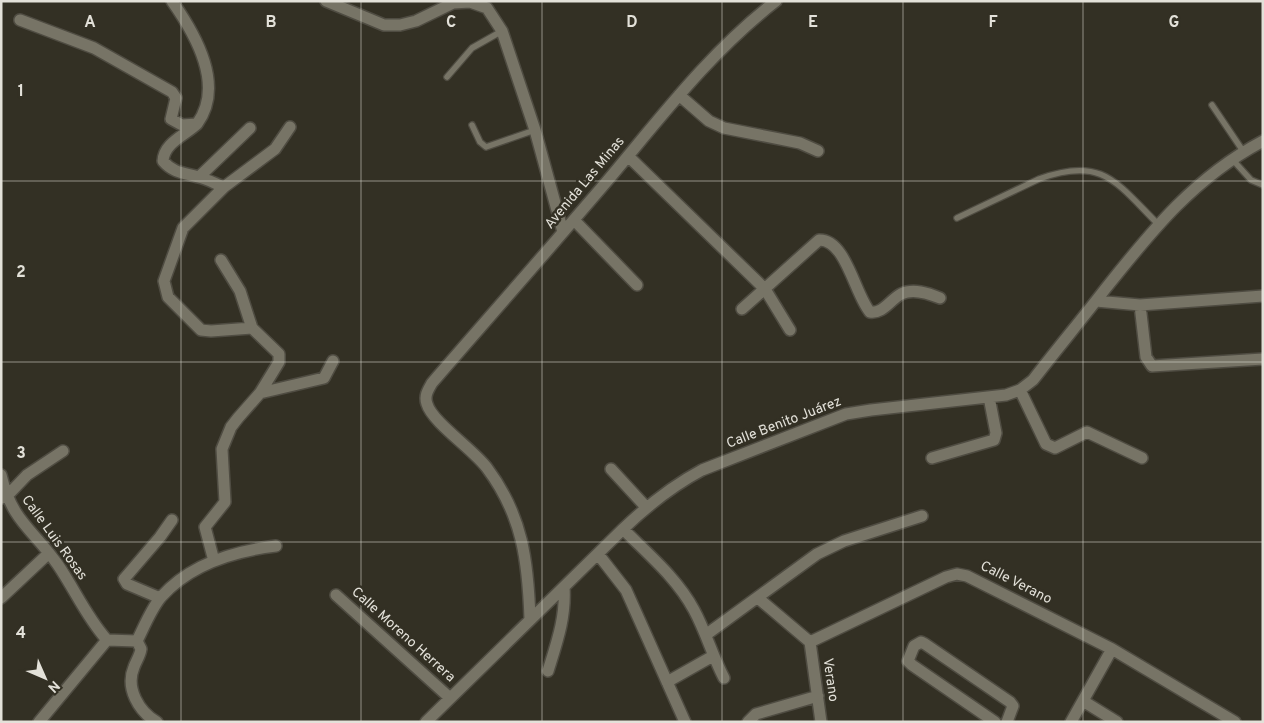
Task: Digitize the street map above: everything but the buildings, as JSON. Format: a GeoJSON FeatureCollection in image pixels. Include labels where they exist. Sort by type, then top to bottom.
{"type":"FeatureCollection","features":[{"type":"Feature","properties":{"kind":"street"},"geometry":{"type":"LineString","coordinates":[[172,1],[190,31],[207,72],[209,93],[204,114],[197,124],[170,144],[163,153],[163,162],[168,168],[224,187]]}},
{"type":"Feature","properties":{"kind":"street"},"geometry":{"type":"LineString","coordinates":[[326,1],[375,22],[400,26],[416,22],[453,3],[470,2],[487,8],[502,31],[535,130],[563,232]]}},
{"type":"Feature","properties":{"kind":"street","name":"Avenida Las Minas"},"geometry":{"type":"LineString","coordinates":[[530,619],[528,569],[523,544],[513,513],[487,467],[468,446],[431,413],[426,403],[426,393],[432,383],[574,220],[679,95],[728,41],[776,1]]}},
{"type":"Feature","properties":{"kind":"street"},"geometry":{"type":"LineString","coordinates":[[20,20],[94,48],[172,92],[176,98],[171,119],[182,125],[197,124]]}},
{"type":"Feature","properties":{"kind":"street"},"geometry":{"type":"LineString","coordinates":[[679,95],[709,121],[724,128],[800,143],[818,150]]}},
{"type":"Feature","properties":{"kind":"street"},"geometry":{"type":"LineString","coordinates":[[252,328],[211,332],[201,330],[168,297],[164,290],[164,281],[183,228],[224,187],[275,149],[290,127]]}},
{"type":"Feature","properties":{"kind":"street"},"geometry":{"type":"LineString","coordinates":[[199,177],[250,128]]}},
{"type":"Feature","properties":{"kind":"street","name":"Calle Benito Juárez"},"geometry":{"type":"LineString","coordinates":[[426,722],[646,507],[681,482],[702,470],[846,414],[989,397],[1020,390],[1033,380],[1157,224],[1195,188],[1232,159],[1263,141]]}},
{"type":"Feature","properties":{"kind":"street"},"geometry":{"type":"LineString","coordinates":[[628,156],[765,289],[790,330]]}},
{"type":"Feature","properties":{"kind":"street"},"geometry":{"type":"LineString","coordinates":[[574,220],[637,285]]}},
{"type":"Feature","properties":{"kind":"street"},"geometry":{"type":"LineString","coordinates":[[742,309],[814,242],[824,239],[842,257],[870,312],[880,311],[901,294],[913,291],[940,298]]}},
{"type":"Feature","properties":{"kind":"street"},"geometry":{"type":"LineString","coordinates":[[214,561],[205,527],[225,502],[222,449],[231,427],[260,392],[280,358],[277,351],[252,328],[240,291],[221,260]]}},
{"type":"Feature","properties":{"kind":"street"},"geometry":{"type":"LineString","coordinates":[[1096,301],[1140,305],[1263,296]]}},
{"type":"Feature","properties":{"kind":"street"},"geometry":{"type":"LineString","coordinates":[[1140,305],[1146,357],[1152,366],[1263,359]]}},
{"type":"Feature","properties":{"kind":"street"},"geometry":{"type":"LineString","coordinates":[[260,392],[324,378],[333,361]]}},
{"type":"Feature","properties":{"kind":"street"},"geometry":{"type":"LineString","coordinates":[[1020,390],[1046,444],[1055,448],[1063,446],[1087,432],[1142,458]]}},
{"type":"Feature","properties":{"kind":"street"},"geometry":{"type":"LineString","coordinates":[[932,458],[994,440],[996,433],[989,397]]}},
{"type":"Feature","properties":{"kind":"street"},"geometry":{"type":"LineString","coordinates":[[4,497],[33,471],[64,451]]}},
{"type":"Feature","properties":{"kind":"street"},"geometry":{"type":"LineString","coordinates":[[610,469],[646,507]]}},
{"type":"Feature","properties":{"kind":"street","name":"Calle Luis Rosas"},"geometry":{"type":"LineString","coordinates":[[1,476],[4,497],[14,512],[49,553],[107,640]]}},
{"type":"Feature","properties":{"kind":"street"},"geometry":{"type":"LineString","coordinates":[[707,634],[817,554],[844,541],[922,516]]}},
{"type":"Feature","properties":{"kind":"street"},"geometry":{"type":"LineString","coordinates":[[160,598],[127,584],[124,579],[172,520]]}},
{"type":"Feature","properties":{"kind":"street"},"geometry":{"type":"LineString","coordinates":[[623,528],[684,592],[707,634],[712,656],[724,678]]}},
{"type":"Feature","properties":{"kind":"street"},"geometry":{"type":"LineString","coordinates":[[137,641],[160,598],[193,570],[252,549],[276,546]]}},
{"type":"Feature","properties":{"kind":"street"},"geometry":{"type":"LineString","coordinates":[[1,598],[49,553]]}},
{"type":"Feature","properties":{"kind":"street"},"geometry":{"type":"LineString","coordinates":[[598,554],[626,590],[685,722]]}},
{"type":"Feature","properties":{"kind":"street","name":"Calle Verano"},"geometry":{"type":"LineString","coordinates":[[810,642],[956,574],[979,580],[1112,648],[1235,722]]}},
{"type":"Feature","properties":{"kind":"street"},"geometry":{"type":"LineString","coordinates":[[548,671],[563,624],[564,587]]}},
{"type":"Feature","properties":{"kind":"street","name":"Calle Moreno Herrera"},"geometry":{"type":"LineString","coordinates":[[336,595],[450,698]]}},
{"type":"Feature","properties":{"kind":"street"},"geometry":{"type":"LineString","coordinates":[[758,598],[810,642]]}},
{"type":"Feature","properties":{"kind":"street"},"geometry":{"type":"LineString","coordinates":[[39,722],[107,640],[137,641]]}},
{"type":"Feature","properties":{"kind":"street"},"geometry":{"type":"LineString","coordinates":[[137,641],[141,649],[133,668],[133,691],[143,712],[155,721]]}},
{"type":"Feature","properties":{"kind":"street","name":"Verano"},"geometry":{"type":"LineString","coordinates":[[810,642],[821,722]]}},
{"type":"Feature","properties":{"kind":"street"},"geometry":{"type":"LineString","coordinates":[[995,722],[908,661],[914,646],[921,642],[926,644],[1013,706],[1007,722]]}},
{"type":"Feature","properties":{"kind":"street"},"geometry":{"type":"LineString","coordinates":[[1071,722],[1112,648]]}},
{"type":"Feature","properties":{"kind":"street"},"geometry":{"type":"LineString","coordinates":[[667,682],[712,656]]}},
{"type":"Feature","properties":{"kind":"street"},"geometry":{"type":"LineString","coordinates":[[748,722],[756,714],[818,696]]}},
{"type":"Feature","properties":{"kind":"street"},"geometry":{"type":"LineString","coordinates":[[1083,701],[1117,722]]}},
{"type":"Feature","properties":{"kind":"lane"},"geometry":{"type":"LineString","coordinates":[[447,77],[472,48],[502,31]]}},
{"type":"Feature","properties":{"kind":"lane"},"geometry":{"type":"LineString","coordinates":[[1212,105],[1243,152]]}},
{"type":"Feature","properties":{"kind":"lane"},"geometry":{"type":"LineString","coordinates":[[472,125],[480,142],[486,147],[535,130]]}},
{"type":"Feature","properties":{"kind":"lane"},"geometry":{"type":"LineString","coordinates":[[1232,159],[1251,180],[1263,185]]}},
{"type":"Feature","properties":{"kind":"lane"},"geometry":{"type":"LineString","coordinates":[[957,218],[1038,179],[1052,174],[1085,171],[1099,172],[1110,178],[1157,224]]}}]}
